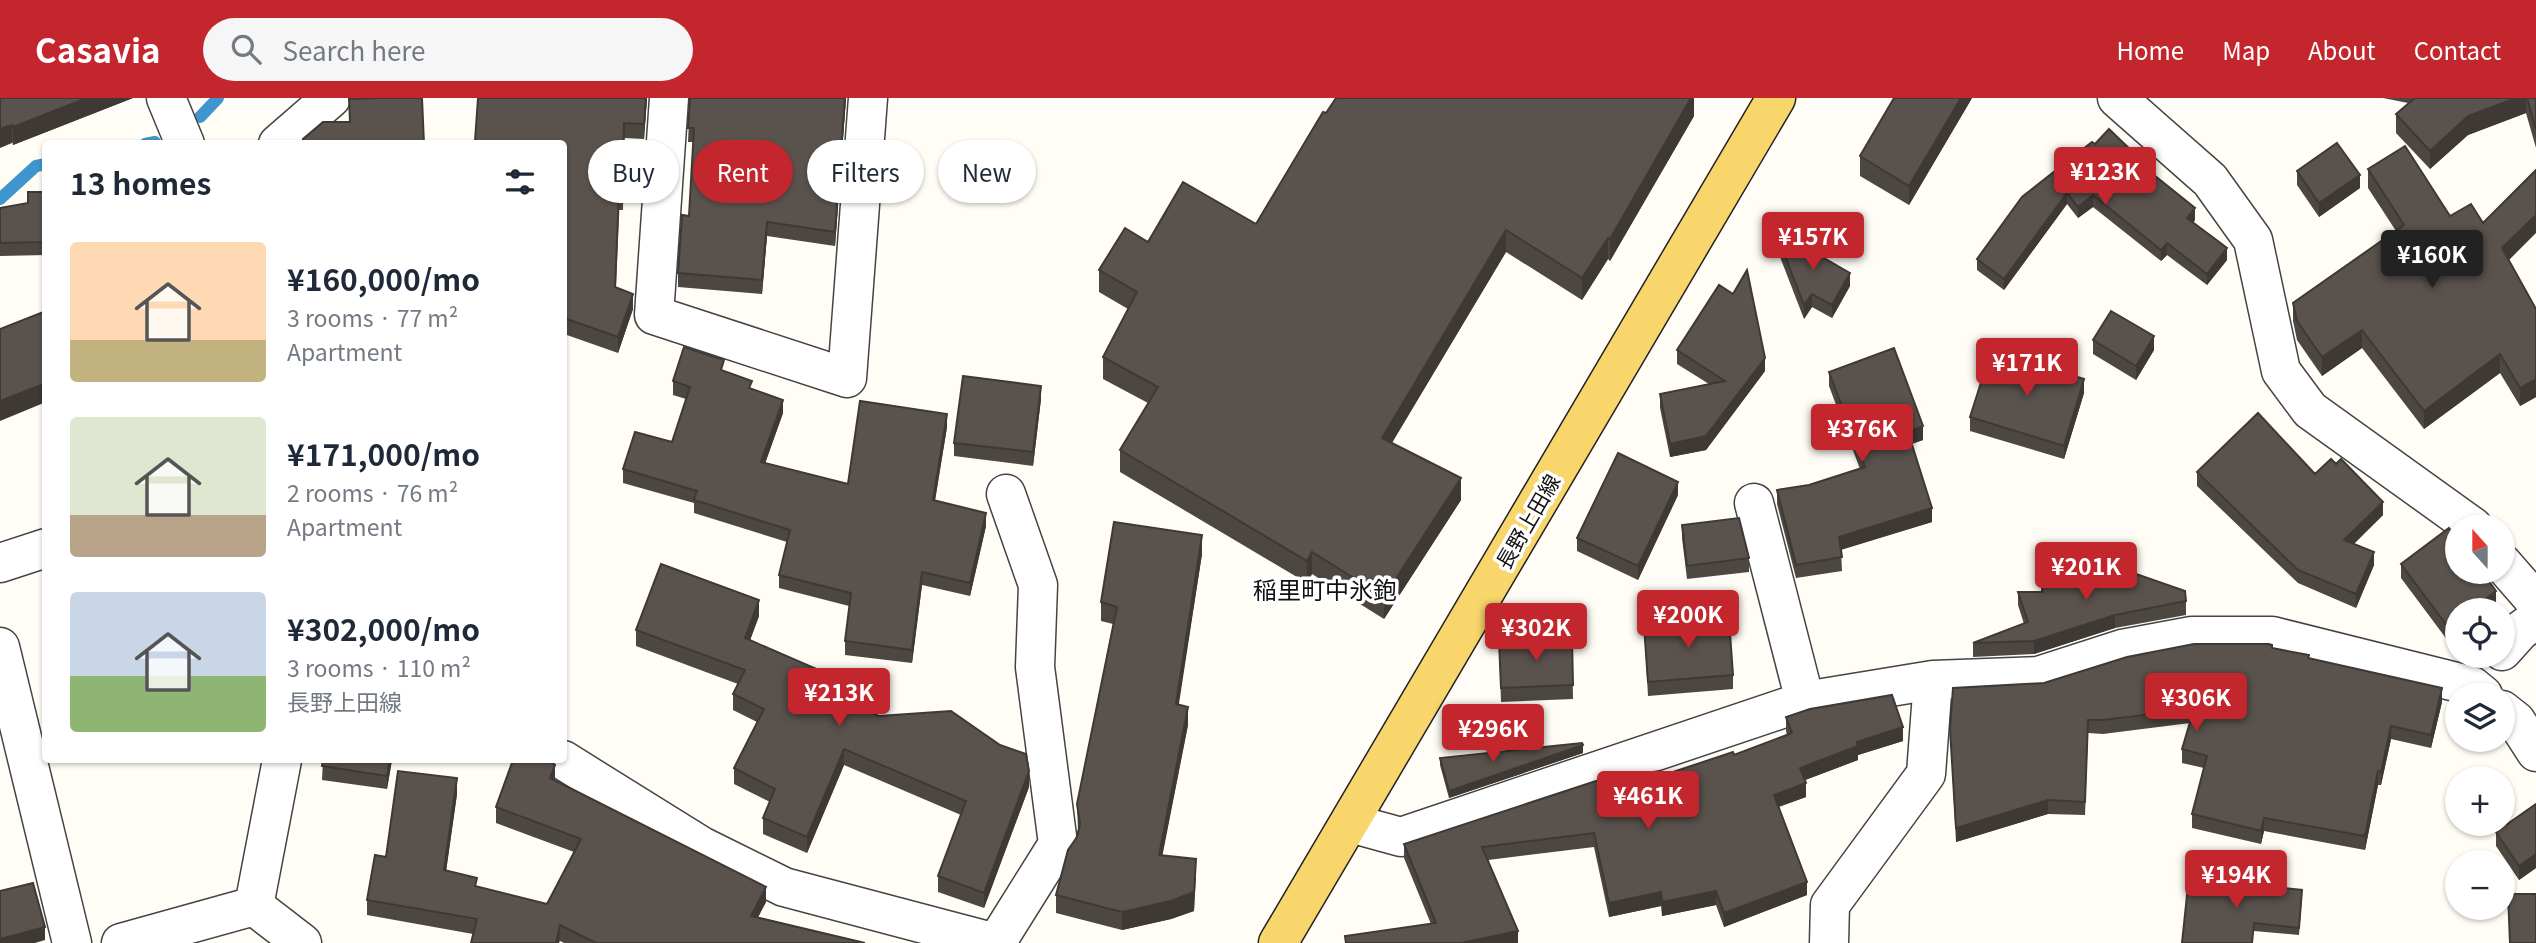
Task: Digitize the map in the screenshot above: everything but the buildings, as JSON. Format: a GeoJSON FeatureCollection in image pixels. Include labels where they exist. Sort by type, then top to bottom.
{"type":"FeatureCollection","features":[{"type":"Feature","properties":{"kind":"main road","name":"長野上田線"},"geometry":{"type":"LineString","coordinates":[[1278,943],[1776,98]]}},
{"type":"Feature","properties":{"kind":"street"},"geometry":{"type":"LineString","coordinates":[[166,98],[183,140]]}},
{"type":"Feature","properties":{"kind":"street"},"geometry":{"type":"LineString","coordinates":[[283,140],[331,98]]}},
{"type":"Feature","properties":{"kind":"street"},"geometry":{"type":"LineString","coordinates":[[669,98],[654,315],[847,378],[868,98]]}},
{"type":"Feature","properties":{"kind":"street"},"geometry":{"type":"LineString","coordinates":[[2117,98],[2210,180],[2253,240],[2281,371],[2310,411],[2455,514]]}},
{"type":"Feature","properties":{"kind":"street"},"geometry":{"type":"LineString","coordinates":[[567,762],[701,846],[784,887],[996,943],[1058,844],[1035,667],[1038,585],[1006,494]]}},
{"type":"Feature","properties":{"kind":"street"},"geometry":{"type":"LineString","coordinates":[[1754,503],[1805,701]]}},
{"type":"Feature","properties":{"kind":"street"},"geometry":{"type":"LineString","coordinates":[[0,563],[42,549]]}},
{"type":"Feature","properties":{"kind":"street"},"geometry":{"type":"LineString","coordinates":[[2484,682],[2518,632],[2507,584]]}},
{"type":"Feature","properties":{"kind":"street"},"geometry":{"type":"LineString","coordinates":[[1350,823],[1401,836],[1805,701],[1933,680],[2038,676],[2122,649],[2192,636],[2272,636],[2447,682]]}},
{"type":"Feature","properties":{"kind":"street"},"geometry":{"type":"LineString","coordinates":[[0,647],[72,943]]}},
{"type":"Feature","properties":{"kind":"street"},"geometry":{"type":"LineString","coordinates":[[1829,943],[1830,905],[1926,774],[1933,680]]}},
{"type":"Feature","properties":{"kind":"street"},"geometry":{"type":"LineString","coordinates":[[2515,720],[2536,752]]}},
{"type":"Feature","properties":{"kind":"street"},"geometry":{"type":"LineString","coordinates":[[254,906],[281,763]]}},
{"type":"Feature","properties":{"kind":"street"},"geometry":{"type":"LineString","coordinates":[[121,943],[254,906]]}},
{"type":"Feature","properties":{"kind":"street"},"geometry":{"type":"LineString","coordinates":[[254,906],[302,943]]}},
{"type":"Feature","properties":{"kind":"waterway"},"geometry":{"type":"LineString","coordinates":[[200,117],[218,98]]}},
{"type":"Feature","properties":{"kind":"waterway"},"geometry":{"type":"LineString","coordinates":[[0,199],[36,166],[42,165]]}},
{"type":"Feature","properties":{"kind":"district","name":"稲里町中氷鉋"},"geometry":{"type":"Point","coordinates":[1325,588]}}]}
